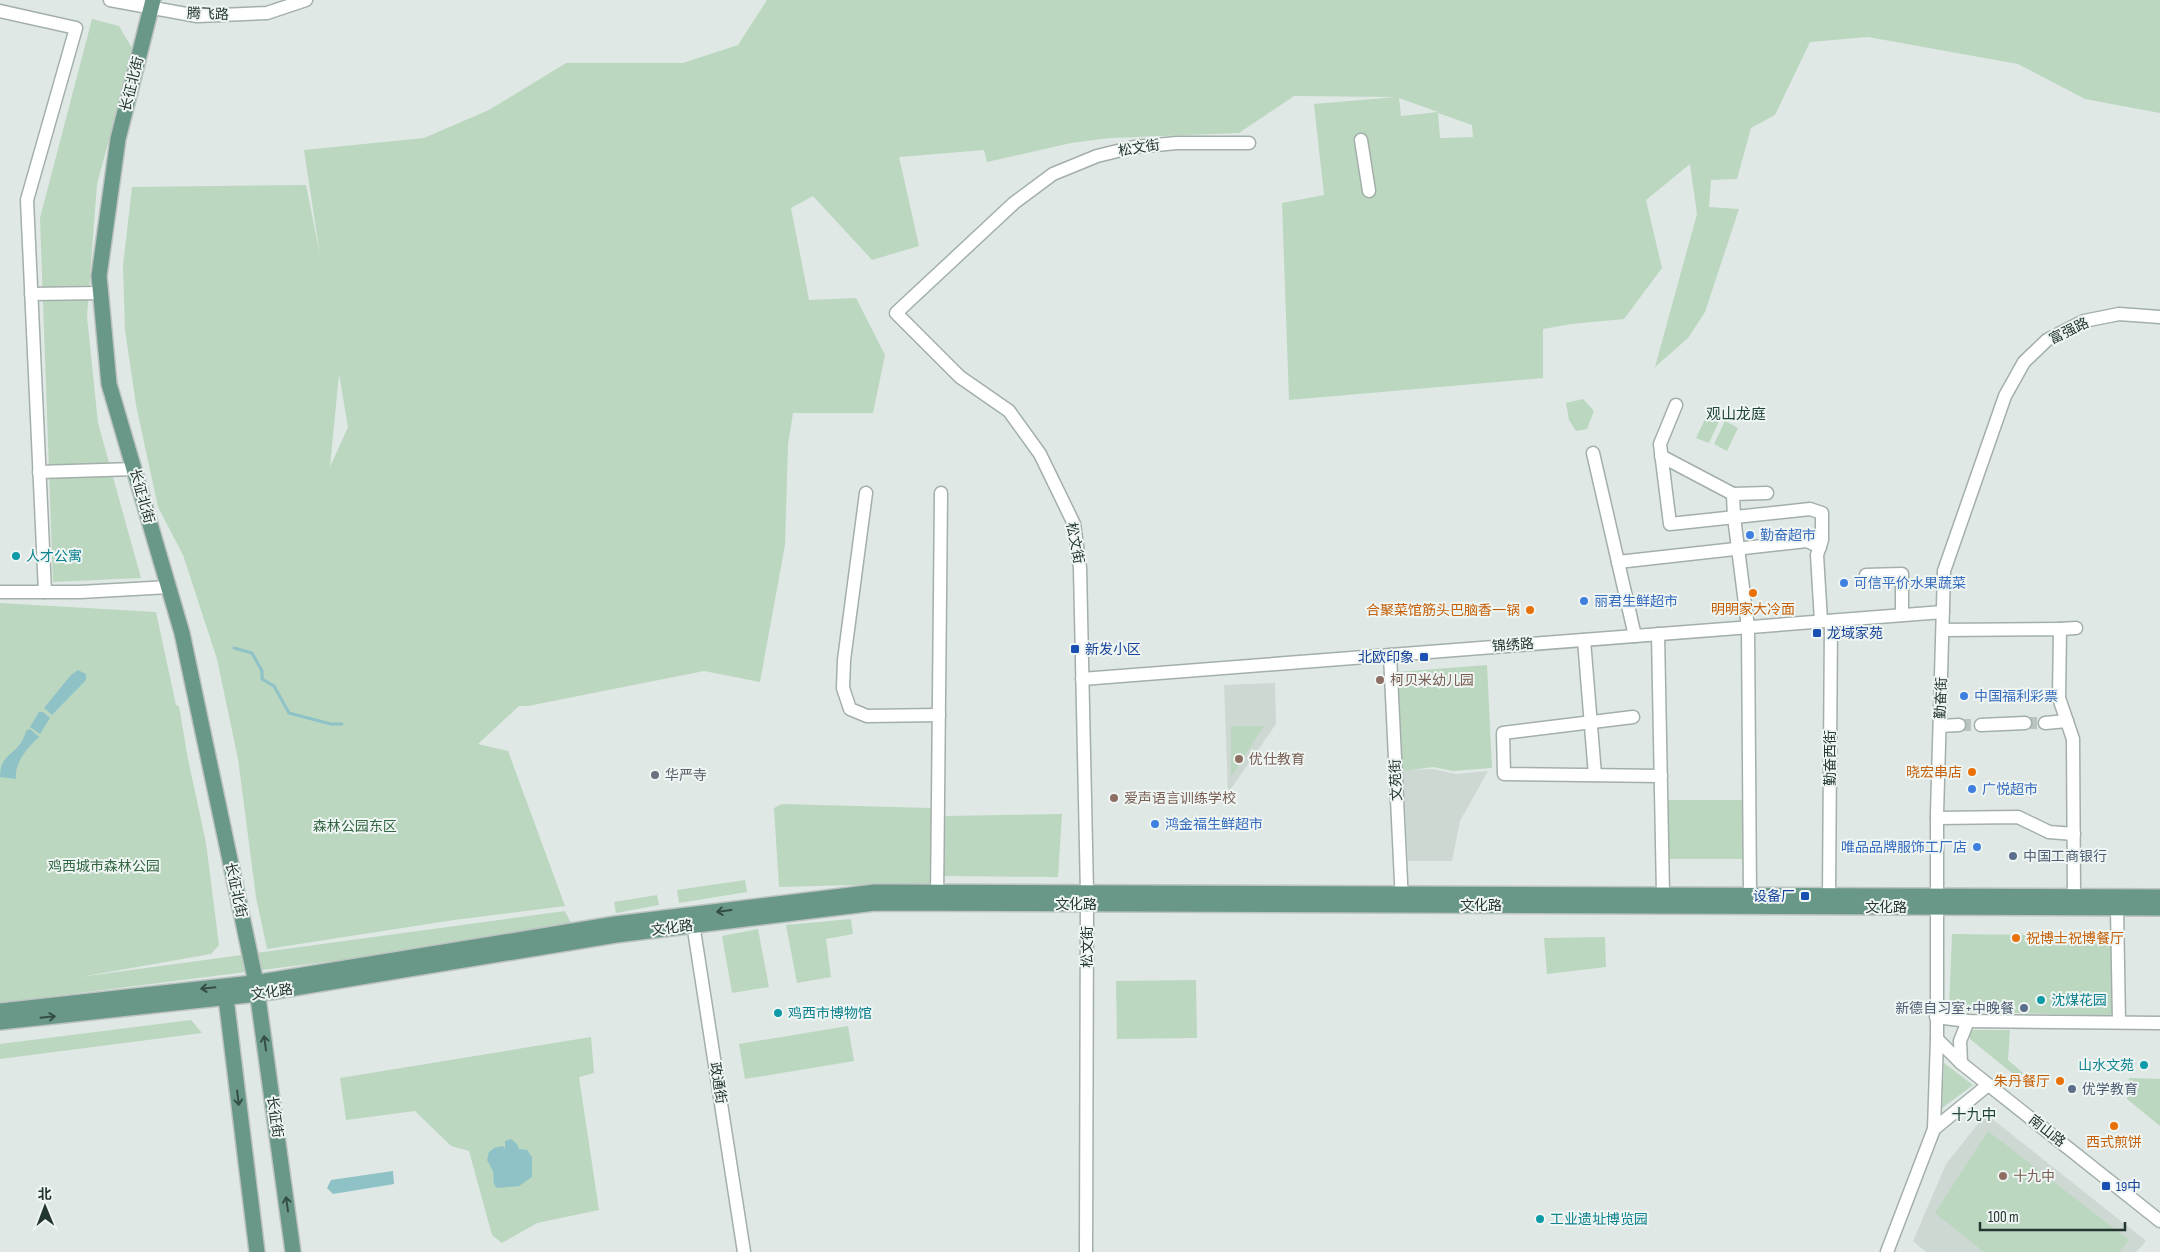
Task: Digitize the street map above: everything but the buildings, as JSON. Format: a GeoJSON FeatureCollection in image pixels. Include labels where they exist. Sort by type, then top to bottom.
{"type":"FeatureCollection","features":[{"type":"Feature","properties":{"kind":"main road","name":"长征北街"},"geometry":{"type":"LineString","coordinates":[[153,3],[118,139],[99,276],[100,293],[110,384],[182,633],[257,988]]}},
{"type":"Feature","properties":{"kind":"main road","name":"文化路"},"geometry":{"type":"LineString","coordinates":[[1402,900],[1750,895],[1829,896],[1936,902],[2160,908]]}},
{"type":"Feature","properties":{"kind":"main road","name":"文化路"},"geometry":{"type":"LineString","coordinates":[[0,1022],[226,998],[257,988],[316,974],[615,924],[692,920],[938,898],[1936,902],[2074,897],[2160,897]]}},
{"type":"Feature","properties":{"kind":"main road","name":"文化路"},"geometry":{"type":"LineString","coordinates":[[0,1011],[257,988]]}},
{"type":"Feature","properties":{"kind":"main road","name":"长征街"},"geometry":{"type":"LineString","coordinates":[[257,988],[294,1252]]}},
{"type":"Feature","properties":{"kind":"main road"},"geometry":{"type":"LineString","coordinates":[[226,998],[257,1252]]}},
{"type":"Feature","properties":{"kind":"street","name":"腾飞路"},"geometry":{"type":"LineString","coordinates":[[110,0],[153,3],[197,16],[267,13],[306,0]]}},
{"type":"Feature","properties":{"kind":"street"},"geometry":{"type":"LineString","coordinates":[[0,10],[76,28],[27,200],[45,592]]}},
{"type":"Feature","properties":{"kind":"street"},"geometry":{"type":"LineString","coordinates":[[1361,140],[1369,191]]}},
{"type":"Feature","properties":{"kind":"street","name":"松文街"},"geometry":{"type":"LineString","coordinates":[[1086,1252],[1087,898],[1080,568],[1074,524],[1061,493],[1040,454],[1009,411],[960,378],[896,313],[1014,203],[1053,174],[1097,156],[1134,147],[1177,143],[1249,143]]}},
{"type":"Feature","properties":{"kind":"street"},"geometry":{"type":"LineString","coordinates":[[31,294],[100,293]]}},
{"type":"Feature","properties":{"kind":"street","name":"富强路"},"geometry":{"type":"LineString","coordinates":[[2019,370],[2024,362],[2048,340],[2084,321],[2119,314],[2160,317]]}},
{"type":"Feature","properties":{"kind":"street","name":"勤奋街"},"geometry":{"type":"LineString","coordinates":[[1934,1129],[1937,818],[1944,571],[2005,396],[2019,370]]}},
{"type":"Feature","properties":{"kind":"street"},"geometry":{"type":"LineString","coordinates":[[1676,406],[1660,444],[1670,524],[1734,517]]}},
{"type":"Feature","properties":{"kind":"street"},"geometry":{"type":"LineString","coordinates":[[1593,453],[1635,636]]}},
{"type":"Feature","properties":{"kind":"street"},"geometry":{"type":"LineString","coordinates":[[1661,456],[1733,494],[1767,492]]}},
{"type":"Feature","properties":{"kind":"street"},"geometry":{"type":"LineString","coordinates":[[39,472],[135,470]]}},
{"type":"Feature","properties":{"kind":"street"},"geometry":{"type":"LineString","coordinates":[[866,493],[844,660],[843,688],[850,709],[867,716],[939,715]]}},
{"type":"Feature","properties":{"kind":"street"},"geometry":{"type":"LineString","coordinates":[[938,898],[941,494]]}},
{"type":"Feature","properties":{"kind":"street"},"geometry":{"type":"LineString","coordinates":[[1733,494],[1734,517],[1748,627],[1750,895]]}},
{"type":"Feature","properties":{"kind":"street","name":"勤奋西街"},"geometry":{"type":"LineString","coordinates":[[1734,517],[1810,509],[1822,513],[1822,540],[1817,556],[1826,621],[1829,896]]}},
{"type":"Feature","properties":{"kind":"street"},"geometry":{"type":"LineString","coordinates":[[1618,562],[1807,540],[1820,546]]}},
{"type":"Feature","properties":{"kind":"street"},"geometry":{"type":"LineString","coordinates":[[1866,575],[1902,574],[1902,615]]}},
{"type":"Feature","properties":{"kind":"street"},"geometry":{"type":"LineString","coordinates":[[0,592],[169,587]]}},
{"type":"Feature","properties":{"kind":"street","name":"锦绣路"},"geometry":{"type":"LineString","coordinates":[[1082,680],[1943,612]]}},
{"type":"Feature","properties":{"kind":"street"},"geometry":{"type":"LineString","coordinates":[[1943,630],[2076,628]]}},
{"type":"Feature","properties":{"kind":"street"},"geometry":{"type":"LineString","coordinates":[[2060,629],[2059,698],[2073,739],[2074,897]]}},
{"type":"Feature","properties":{"kind":"street"},"geometry":{"type":"LineString","coordinates":[[1658,634],[1663,895]]}},
{"type":"Feature","properties":{"kind":"street"},"geometry":{"type":"LineString","coordinates":[[1584,640],[1595,775]]}},
{"type":"Feature","properties":{"kind":"street","name":"文苑街"},"geometry":{"type":"LineString","coordinates":[[1390,655],[1402,900]]}},
{"type":"Feature","properties":{"kind":"street"},"geometry":{"type":"LineString","coordinates":[[1633,717],[1503,734],[1504,774],[1660,776]]}},
{"type":"Feature","properties":{"kind":"street"},"geometry":{"type":"LineString","coordinates":[[2045,722],[2067,721]]}},
{"type":"Feature","properties":{"kind":"street"},"geometry":{"type":"LineString","coordinates":[[1981,725],[2025,723]]}},
{"type":"Feature","properties":{"kind":"street"},"geometry":{"type":"LineString","coordinates":[[1940,726],[1959,725]]}},
{"type":"Feature","properties":{"kind":"street"},"geometry":{"type":"LineString","coordinates":[[1937,818],[2018,817],[2050,832],[2074,834]]}},
{"type":"Feature","properties":{"kind":"street"},"geometry":{"type":"LineString","coordinates":[[2117,908],[2119,1022]]}},
{"type":"Feature","properties":{"kind":"street","name":"政通街"},"geometry":{"type":"LineString","coordinates":[[692,920],[744,1252]]}},
{"type":"Feature","properties":{"kind":"street"},"geometry":{"type":"LineString","coordinates":[[1936,1018],[1968,1021],[2160,1022]]}},
{"type":"Feature","properties":{"kind":"street"},"geometry":{"type":"LineString","coordinates":[[1961,1063],[1960,1041],[1968,1021]]}},
{"type":"Feature","properties":{"kind":"street","name":"南山路"},"geometry":{"type":"LineString","coordinates":[[1936,1039],[1961,1063],[2160,1221]]}},
{"type":"Feature","properties":{"kind":"street"},"geometry":{"type":"LineString","coordinates":[[1886,1252],[1934,1129],[1988,1084]]}},
{"type":"Feature","properties":{"kind":"shaded area","name":"优仕教育"},"geometry":{"type":"Polygon","coordinates":[[[1275,683],[1276,724],[1228,793],[1224,685],[1275,683]]]}},
{"type":"Feature","properties":{"kind":"shaded area"},"geometry":{"type":"Polygon","coordinates":[[[1433,769],[1456,774],[1488,771],[1460,821],[1452,861],[1408,861],[1403,770],[1433,769]]]}},
{"type":"Feature","properties":{"kind":"shaded area","name":"十九中"},"geometry":{"type":"Polygon","coordinates":[[[1986,1114],[2146,1241],[2136,1252],[1926,1252],[1913,1241],[1946,1164],[1986,1114]]]}},
{"type":"Feature","properties":{"kind":"green space","name":"森林公园东区"},"geometry":{"type":"Polygon","coordinates":[[[767,0],[2160,0],[2160,113],[2085,99],[2018,64],[1868,37],[1810,42],[1775,115],[1751,128],[1737,179],[1711,180],[1709,207],[1739,209],[1705,312],[1688,338],[1655,367],[1697,214],[1690,164],[1646,200],[1662,268],[1624,319],[1571,324],[1543,329],[1543,378],[1289,400],[1282,203],[1324,195],[1314,104],[1396,97],[1294,96],[1239,133],[1110,138],[1071,143],[987,162],[984,150],[899,157],[919,246],[872,260],[813,196],[791,208],[809,300],[856,298],[885,355],[873,413],[793,413],[788,445],[785,545],[760,682],[704,671],[528,706],[519,706],[478,744],[508,751],[565,906],[454,920],[267,949],[256,897],[238,759],[217,659],[183,555],[158,507],[136,405],[125,330],[123,266],[132,187],[306,185],[320,255],[304,150],[424,138],[489,110],[566,63],[683,63],[738,45],[767,0]],[[1399,98],[1401,116],[1438,112],[1399,98]],[[1438,113],[1440,138],[1473,137],[1472,125],[1438,113]],[[339,374],[330,467],[348,427],[339,374]]]}},
{"type":"Feature","properties":{"kind":"green space"},"geometry":{"type":"Polygon","coordinates":[[[92,19],[119,26],[133,50],[97,184],[87,317],[98,423],[141,578],[53,582],[40,218],[92,19]]]}},
{"type":"Feature","properties":{"kind":"green space"},"geometry":{"type":"Polygon","coordinates":[[[1583,399],[1594,411],[1587,429],[1576,431],[1569,420],[1566,403],[1583,399]]]}},
{"type":"Feature","properties":{"kind":"green space"},"geometry":{"type":"Polygon","coordinates":[[[1709,411],[1721,417],[1709,443],[1696,438],[1709,411]]]}},
{"type":"Feature","properties":{"kind":"green space"},"geometry":{"type":"Polygon","coordinates":[[[1725,421],[1738,428],[1727,451],[1714,444],[1725,421]]]}},
{"type":"Feature","properties":{"kind":"green space","name":"鸡西城市森林公园"},"geometry":{"type":"Polygon","coordinates":[[[0,603],[156,612],[176,705],[179,706],[206,843],[219,945],[211,954],[80,977],[565,911],[571,923],[365,957],[0,1003],[0,603]]]}},
{"type":"Feature","properties":{"kind":"green space"},"geometry":{"type":"Polygon","coordinates":[[[1487,665],[1492,768],[1453,771],[1433,767],[1403,771],[1397,672],[1487,665]]]}},
{"type":"Feature","properties":{"kind":"green space"},"geometry":{"type":"Polygon","coordinates":[[[1231,726],[1264,726],[1231,777],[1231,726]]]}},
{"type":"Feature","properties":{"kind":"green space"},"geometry":{"type":"Polygon","coordinates":[[[1666,800],[1743,800],[1743,859],[1666,859],[1666,800]]]}},
{"type":"Feature","properties":{"kind":"green space"},"geometry":{"type":"Polygon","coordinates":[[[782,804],[931,808],[932,883],[779,887],[774,808],[782,804]]]}},
{"type":"Feature","properties":{"kind":"green space"},"geometry":{"type":"Polygon","coordinates":[[[1062,814],[1058,877],[944,876],[945,816],[1062,814]]]}},
{"type":"Feature","properties":{"kind":"green space"},"geometry":{"type":"Polygon","coordinates":[[[745,880],[747,892],[679,903],[677,890],[745,880]]]}},
{"type":"Feature","properties":{"kind":"green space"},"geometry":{"type":"Polygon","coordinates":[[[657,895],[659,905],[616,913],[614,902],[657,895]]]}},
{"type":"Feature","properties":{"kind":"green space"},"geometry":{"type":"Polygon","coordinates":[[[851,919],[853,934],[826,939],[831,977],[797,983],[786,925],[851,919]]]}},
{"type":"Feature","properties":{"kind":"green space"},"geometry":{"type":"Polygon","coordinates":[[[758,929],[769,987],[732,993],[722,936],[758,929]]]}},
{"type":"Feature","properties":{"kind":"green space"},"geometry":{"type":"Polygon","coordinates":[[[1952,934],[2112,936],[2113,1016],[1949,1011],[1952,934]]]}},
{"type":"Feature","properties":{"kind":"green space"},"geometry":{"type":"Polygon","coordinates":[[[1605,937],[1606,967],[1547,974],[1544,938],[1605,937]]]}},
{"type":"Feature","properties":{"kind":"green space"},"geometry":{"type":"Polygon","coordinates":[[[1196,980],[1197,1038],[1117,1039],[1116,981],[1196,980]]]}},
{"type":"Feature","properties":{"kind":"green space"},"geometry":{"type":"Polygon","coordinates":[[[191,1020],[202,1033],[0,1059],[0,1044],[191,1020]]]}},
{"type":"Feature","properties":{"kind":"green space"},"geometry":{"type":"Polygon","coordinates":[[[848,1026],[854,1061],[745,1079],[739,1044],[848,1026]]]}},
{"type":"Feature","properties":{"kind":"green space"},"geometry":{"type":"Polygon","coordinates":[[[1970,1030],[2010,1030],[2008,1060],[2023,1073],[2018,1078],[1970,1039],[1970,1030]]]}},
{"type":"Feature","properties":{"kind":"green space"},"geometry":{"type":"Polygon","coordinates":[[[591,1037],[594,1073],[579,1077],[599,1210],[537,1223],[502,1243],[492,1235],[469,1151],[451,1146],[415,1111],[346,1120],[340,1078],[591,1037]]]}},
{"type":"Feature","properties":{"kind":"green space"},"geometry":{"type":"Polygon","coordinates":[[[1944,1063],[1973,1085],[1942,1108],[1944,1063]]]}},
{"type":"Feature","properties":{"kind":"green space"},"geometry":{"type":"Polygon","coordinates":[[[2129,1078],[2160,1079],[2160,1126],[2127,1099],[2129,1078]]]}},
{"type":"Feature","properties":{"kind":"green space","name":"十九中"},"geometry":{"type":"Polygon","coordinates":[[[1988,1131],[2129,1240],[2119,1252],[1984,1252],[1935,1213],[1988,1131]]]}},
{"type":"Feature","properties":{"kind":"water"},"geometry":{"type":"Polygon","coordinates":[[[78,670],[86,674],[86,680],[52,715],[44,708],[71,675],[78,670]]]}},
{"type":"Feature","properties":{"kind":"water"},"geometry":{"type":"Polygon","coordinates":[[[39,712],[43,712],[50,718],[40,734],[30,727],[39,712]]]}},
{"type":"Feature","properties":{"kind":"water"},"geometry":{"type":"Polygon","coordinates":[[[30,729],[39,737],[26,750],[19,761],[16,779],[0,777],[2,764],[23,740],[27,730],[30,729]]]}},
{"type":"Feature","properties":{"kind":"water"},"geometry":{"type":"Polygon","coordinates":[[[511,1139],[517,1144],[519,1149],[527,1150],[532,1157],[532,1177],[519,1186],[497,1188],[494,1184],[493,1171],[487,1160],[489,1152],[494,1148],[503,1146],[505,1149],[505,1141],[511,1139]]]}},
{"type":"Feature","properties":{"kind":"water"},"geometry":{"type":"Polygon","coordinates":[[[393,1171],[394,1184],[333,1194],[327,1188],[331,1180],[393,1171]]]}},
{"type":"Feature","properties":{"kind":"waterway"},"geometry":{"type":"LineString","coordinates":[[234,648],[252,653],[262,671],[262,679],[274,686],[289,713],[331,724],[342,724]]}},
{"type":"Feature","properties":{"kind":"tunnel"},"geometry":{"type":"LineString","coordinates":[[2025,723],[2045,723]]}},
{"type":"Feature","properties":{"kind":"tunnel"},"geometry":{"type":"LineString","coordinates":[[1959,725],[1981,725]]}},
{"type":"Feature","properties":{"kind":"place","name":"勤奋超市"},"geometry":{"type":"Point","coordinates":[1750,535]}},
{"type":"Feature","properties":{"kind":"place","name":"人才公寓"},"geometry":{"type":"Point","coordinates":[16,556]}},
{"type":"Feature","properties":{"kind":"place","name":"可信平价水果蔬菜"},"geometry":{"type":"Point","coordinates":[1844,583]}},
{"type":"Feature","properties":{"kind":"place","name":"明明家大冷面"},"geometry":{"type":"Point","coordinates":[1753,593]}},
{"type":"Feature","properties":{"kind":"place","name":"丽君生鲜超市"},"geometry":{"type":"Point","coordinates":[1584,601]}},
{"type":"Feature","properties":{"kind":"place","name":"合聚菜馆筋头巴脑香一锅"},"geometry":{"type":"Point","coordinates":[1530,610]}},
{"type":"Feature","properties":{"kind":"place","name":"龙域家苑"},"geometry":{"type":"Point","coordinates":[1817,633]}},
{"type":"Feature","properties":{"kind":"place","name":"新发小区"},"geometry":{"type":"Point","coordinates":[1075,649]}},
{"type":"Feature","properties":{"kind":"place","name":"北欧印象"},"geometry":{"type":"Point","coordinates":[1424,657]}},
{"type":"Feature","properties":{"kind":"place","name":"柯贝米幼儿园"},"geometry":{"type":"Point","coordinates":[1380,680]}},
{"type":"Feature","properties":{"kind":"place","name":"中国福利彩票"},"geometry":{"type":"Point","coordinates":[1964,696]}},
{"type":"Feature","properties":{"kind":"place","name":"优仕教育"},"geometry":{"type":"Point","coordinates":[1239,759]}},
{"type":"Feature","properties":{"kind":"place","name":"晓宏串店"},"geometry":{"type":"Point","coordinates":[1972,772]}},
{"type":"Feature","properties":{"kind":"place","name":"华严寺"},"geometry":{"type":"Point","coordinates":[655,775]}},
{"type":"Feature","properties":{"kind":"place","name":"广悦超市"},"geometry":{"type":"Point","coordinates":[1972,789]}},
{"type":"Feature","properties":{"kind":"place","name":"爱声语言训练学校"},"geometry":{"type":"Point","coordinates":[1114,798]}},
{"type":"Feature","properties":{"kind":"place","name":"鸿金福生鲜超市"},"geometry":{"type":"Point","coordinates":[1155,824]}},
{"type":"Feature","properties":{"kind":"place","name":"唯品品牌服饰工厂店"},"geometry":{"type":"Point","coordinates":[1977,847]}},
{"type":"Feature","properties":{"kind":"place","name":"中国工商银行"},"geometry":{"type":"Point","coordinates":[2013,856]}},
{"type":"Feature","properties":{"kind":"place","name":"设备厂"},"geometry":{"type":"Point","coordinates":[1805,896]}},
{"type":"Feature","properties":{"kind":"place","name":"祝博士祝博餐厅"},"geometry":{"type":"Point","coordinates":[2016,938]}},
{"type":"Feature","properties":{"kind":"place","name":"沈煤花园"},"geometry":{"type":"Point","coordinates":[2041,1000]}},
{"type":"Feature","properties":{"kind":"place","name":"新德自习室+中晚餐"},"geometry":{"type":"Point","coordinates":[2024,1008]}},
{"type":"Feature","properties":{"kind":"place","name":"鸡西市博物馆"},"geometry":{"type":"Point","coordinates":[778,1013]}},
{"type":"Feature","properties":{"kind":"place","name":"山水文苑"},"geometry":{"type":"Point","coordinates":[2144,1065]}},
{"type":"Feature","properties":{"kind":"place","name":"朱丹餐厅"},"geometry":{"type":"Point","coordinates":[2060,1081]}},
{"type":"Feature","properties":{"kind":"place","name":"优学教育"},"geometry":{"type":"Point","coordinates":[2072,1089]}},
{"type":"Feature","properties":{"kind":"place","name":"西式煎饼"},"geometry":{"type":"Point","coordinates":[2114,1126]}},
{"type":"Feature","properties":{"kind":"place","name":"十九中"},"geometry":{"type":"Point","coordinates":[2003,1176]}},
{"type":"Feature","properties":{"kind":"place","name":"19中"},"geometry":{"type":"Point","coordinates":[2106,1186]}},
{"type":"Feature","properties":{"kind":"place","name":"工业遗址博览园"},"geometry":{"type":"Point","coordinates":[1540,1219]}},
{"type":"Feature","properties":{"kind":"district","name":"观山龙庭"},"geometry":{"type":"Point","coordinates":[1736,414]}},
{"type":"Feature","properties":{"kind":"district","name":"十九中"},"geometry":{"type":"Point","coordinates":[1974,1115]}}]}
